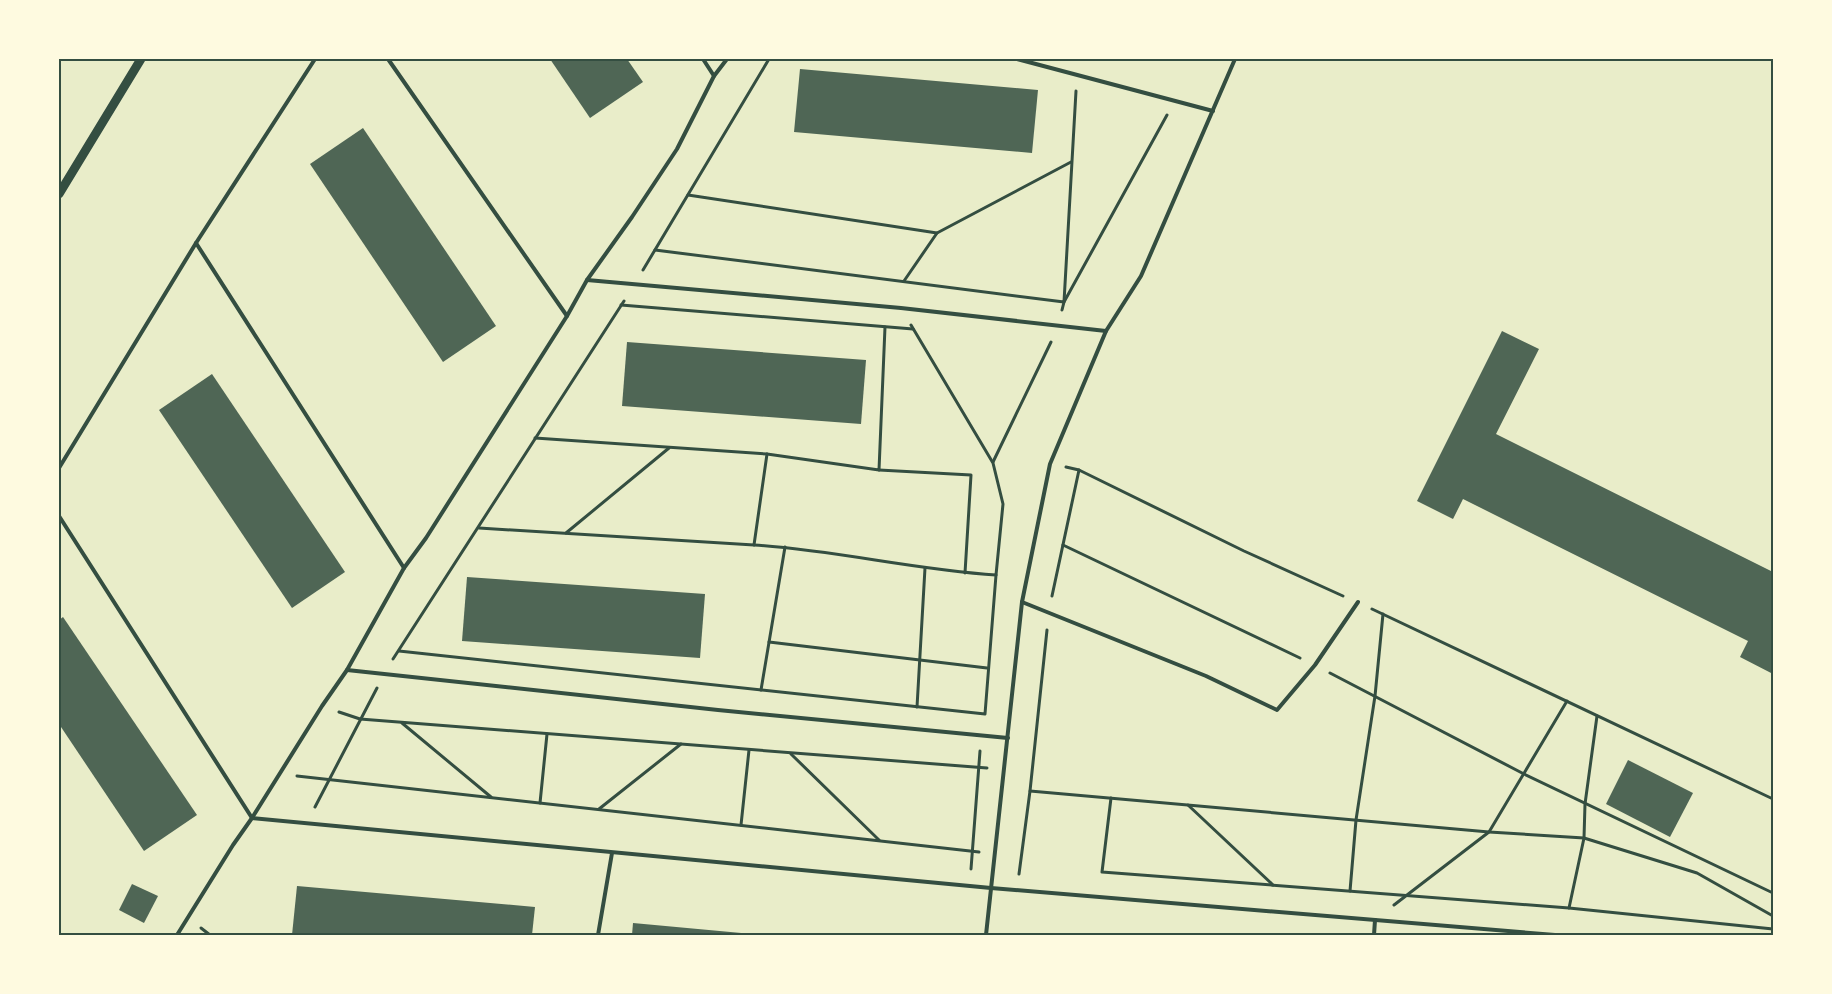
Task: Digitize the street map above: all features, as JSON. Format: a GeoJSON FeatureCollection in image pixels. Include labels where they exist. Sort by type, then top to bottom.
{"type":"FeatureCollection","features":[{"type":"Feature","properties":{"kind":"street"},"geometry":{"type":"LineString","coordinates":[[59,194],[141,59]]}},
{"type":"Feature","properties":{"kind":"lane"},"geometry":{"type":"LineString","coordinates":[[59,468],[196,243],[314,59]]}},
{"type":"Feature","properties":{"kind":"lane"},"geometry":{"type":"LineString","coordinates":[[388,59],[567,316]]}},
{"type":"Feature","properties":{"kind":"lane"},"geometry":{"type":"LineString","coordinates":[[703,59],[714,76]]}},
{"type":"Feature","properties":{"kind":"lane"},"geometry":{"type":"LineString","coordinates":[[177,935],[322,706],[347,670],[404,568],[426,538],[567,316],[587,280],[677,149],[714,76],[727,59]]}},
{"type":"Feature","properties":{"kind":"lane"},"geometry":{"type":"LineString","coordinates":[[1017,59],[1213,112]]}},
{"type":"Feature","properties":{"kind":"lane"},"geometry":{"type":"LineString","coordinates":[[986,935],[1022,602],[1050,464],[1106,331],[1141,276],[1235,59]]}},
{"type":"Feature","properties":{"kind":"lane"},"geometry":{"type":"LineString","coordinates":[[196,243],[404,568]]}},
{"type":"Feature","properties":{"kind":"lane"},"geometry":{"type":"LineString","coordinates":[[587,280],[901,308],[1106,331]]}},
{"type":"Feature","properties":{"kind":"lane"},"geometry":{"type":"LineString","coordinates":[[59,516],[252,818]]}},
{"type":"Feature","properties":{"kind":"lane"},"geometry":{"type":"LineString","coordinates":[[1022,602],[1206,676],[1277,710],[1315,665],[1358,602]]}},
{"type":"Feature","properties":{"kind":"lane"},"geometry":{"type":"LineString","coordinates":[[347,670],[728,711],[1008,738]]}},
{"type":"Feature","properties":{"kind":"lane"},"geometry":{"type":"LineString","coordinates":[[252,818],[991,888],[1555,935]]}},
{"type":"Feature","properties":{"kind":"lane"},"geometry":{"type":"LineString","coordinates":[[598,935],[612,853]]}},
{"type":"Feature","properties":{"kind":"lane"},"geometry":{"type":"LineString","coordinates":[[1374,935],[1375,920]]}},
{"type":"Feature","properties":{"kind":"path"},"geometry":{"type":"LineString","coordinates":[[306,823],[384,674],[621,305],[769,59]]}},
{"type":"Feature","properties":{"kind":"path"},"geometry":{"type":"LineString","coordinates":[[993,463],[1059,326],[1064,302],[1077,75]]}},
{"type":"Feature","properties":{"kind":"path"},"geometry":{"type":"LineString","coordinates":[[1064,302],[1175,101]]}},
{"type":"Feature","properties":{"kind":"path"},"geometry":{"type":"LineString","coordinates":[[904,281],[936,233],[1071,162]]}},
{"type":"Feature","properties":{"kind":"path"},"geometry":{"type":"LineString","coordinates":[[688,195],[936,233]]}},
{"type":"Feature","properties":{"kind":"path"},"geometry":{"type":"LineString","coordinates":[[655,250],[1064,302]]}},
{"type":"Feature","properties":{"kind":"path"},"geometry":{"type":"LineString","coordinates":[[621,305],[914,330]]}},
{"type":"Feature","properties":{"kind":"path"},"geometry":{"type":"LineString","coordinates":[[398,651],[985,714],[1002,504],[993,463],[901,308]]}},
{"type":"Feature","properties":{"kind":"path"},"geometry":{"type":"LineString","coordinates":[[879,470],[885,327]]}},
{"type":"Feature","properties":{"kind":"path"},"geometry":{"type":"LineString","coordinates":[[535,438],[767,454],[879,470],[971,475],[965,573]]}},
{"type":"Feature","properties":{"kind":"path"},"geometry":{"type":"LineString","coordinates":[[566,533],[670,448]]}},
{"type":"Feature","properties":{"kind":"path"},"geometry":{"type":"LineString","coordinates":[[754,546],[767,454]]}},
{"type":"Feature","properties":{"kind":"path"},"geometry":{"type":"LineString","coordinates":[[1050,464],[1079,470],[1244,551],[1358,602],[1773,800]]}},
{"type":"Feature","properties":{"kind":"path"},"geometry":{"type":"LineString","coordinates":[[1017,890],[1030,791],[1049,613],[1079,470]]}},
{"type":"Feature","properties":{"kind":"path"},"geometry":{"type":"LineString","coordinates":[[478,528],[785,547],[925,568],[996,575]]}},
{"type":"Feature","properties":{"kind":"path"},"geometry":{"type":"LineString","coordinates":[[1063,545],[1315,665],[1524,774],[1773,893]]}},
{"type":"Feature","properties":{"kind":"path"},"geometry":{"type":"LineString","coordinates":[[761,690],[785,547]]}},
{"type":"Feature","properties":{"kind":"path"},"geometry":{"type":"LineString","coordinates":[[917,707],[925,568]]}},
{"type":"Feature","properties":{"kind":"path"},"geometry":{"type":"LineString","coordinates":[[1350,891],[1356,820],[1375,696],[1383,614]]}},
{"type":"Feature","properties":{"kind":"path"},"geometry":{"type":"LineString","coordinates":[[769,642],[988,668]]}},
{"type":"Feature","properties":{"kind":"path"},"geometry":{"type":"LineString","coordinates":[[1375,920],[1489,832],[1567,701]]}},
{"type":"Feature","properties":{"kind":"path"},"geometry":{"type":"LineString","coordinates":[[322,706],[360,719],[1005,769]]}},
{"type":"Feature","properties":{"kind":"path"},"geometry":{"type":"LineString","coordinates":[[1570,908],[1584,838],[1585,804],[1597,716]]}},
{"type":"Feature","properties":{"kind":"path"},"geometry":{"type":"LineString","coordinates":[[401,722],[491,798]]}},
{"type":"Feature","properties":{"kind":"path"},"geometry":{"type":"LineString","coordinates":[[540,803],[547,734]]}},
{"type":"Feature","properties":{"kind":"path"},"geometry":{"type":"LineString","coordinates":[[971,886],[981,735]]}},
{"type":"Feature","properties":{"kind":"path"},"geometry":{"type":"LineString","coordinates":[[598,809],[681,744]]}},
{"type":"Feature","properties":{"kind":"path"},"geometry":{"type":"LineString","coordinates":[[741,825],[749,750]]}},
{"type":"Feature","properties":{"kind":"path"},"geometry":{"type":"LineString","coordinates":[[790,752],[879,841]]}},
{"type":"Feature","properties":{"kind":"path"},"geometry":{"type":"LineString","coordinates":[[279,774],[994,854]]}},
{"type":"Feature","properties":{"kind":"path"},"geometry":{"type":"LineString","coordinates":[[1030,791],[1489,832],[1584,838],[1697,873],[1773,916]]}},
{"type":"Feature","properties":{"kind":"path"},"geometry":{"type":"LineString","coordinates":[[1111,798],[1102,872],[1570,908],[1773,929]]}},
{"type":"Feature","properties":{"kind":"path"},"geometry":{"type":"LineString","coordinates":[[1188,805],[1273,885]]}},
{"type":"Feature","properties":{"kind":"building"},"geometry":{"type":"Polygon","coordinates":[[[550,59],[627,59],[643,82],[590,118],[550,59]]]}},
{"type":"Feature","properties":{"kind":"building"},"geometry":{"type":"Polygon","coordinates":[[[800,69],[1038,90],[1032,153],[794,132],[800,69]]]}},
{"type":"Feature","properties":{"kind":"building"},"geometry":{"type":"Polygon","coordinates":[[[363,128],[496,326],[443,362],[310,164],[363,128]]]}},
{"type":"Feature","properties":{"kind":"building"},"geometry":{"type":"Polygon","coordinates":[[[1502,331],[1539,349],[1496,434],[1773,572],[1773,674],[1740,657],[1748,641],[1463,499],[1453,519],[1417,501],[1502,331]]]}},
{"type":"Feature","properties":{"kind":"building"},"geometry":{"type":"Polygon","coordinates":[[[627,342],[866,360],[861,424],[622,406],[627,342]]]}},
{"type":"Feature","properties":{"kind":"building"},"geometry":{"type":"Polygon","coordinates":[[[212,374],[345,572],[292,608],[159,410],[212,374]]]}},
{"type":"Feature","properties":{"kind":"building"},"geometry":{"type":"Polygon","coordinates":[[[467,577],[705,594],[700,658],[462,641],[467,577]]]}},
{"type":"Feature","properties":{"kind":"building"},"geometry":{"type":"Polygon","coordinates":[[[63,617],[197,815],[144,851],[59,724],[59,620],[63,617]]]}},
{"type":"Feature","properties":{"kind":"building"},"geometry":{"type":"Polygon","coordinates":[[[1628,760],[1693,793],[1670,837],[1606,804],[1628,760]]]}},
{"type":"Feature","properties":{"kind":"building"},"geometry":{"type":"Polygon","coordinates":[[[132,884],[158,896],[144,923],[119,910],[132,884]]]}},
{"type":"Feature","properties":{"kind":"building"},"geometry":{"type":"Polygon","coordinates":[[[297,886],[535,907],[532,935],[292,935],[297,886]]]}},
{"type":"Feature","properties":{"kind":"building"},"geometry":{"type":"Polygon","coordinates":[[[633,923],[752,934],[752,935],[632,935],[633,923]]]}}]}
